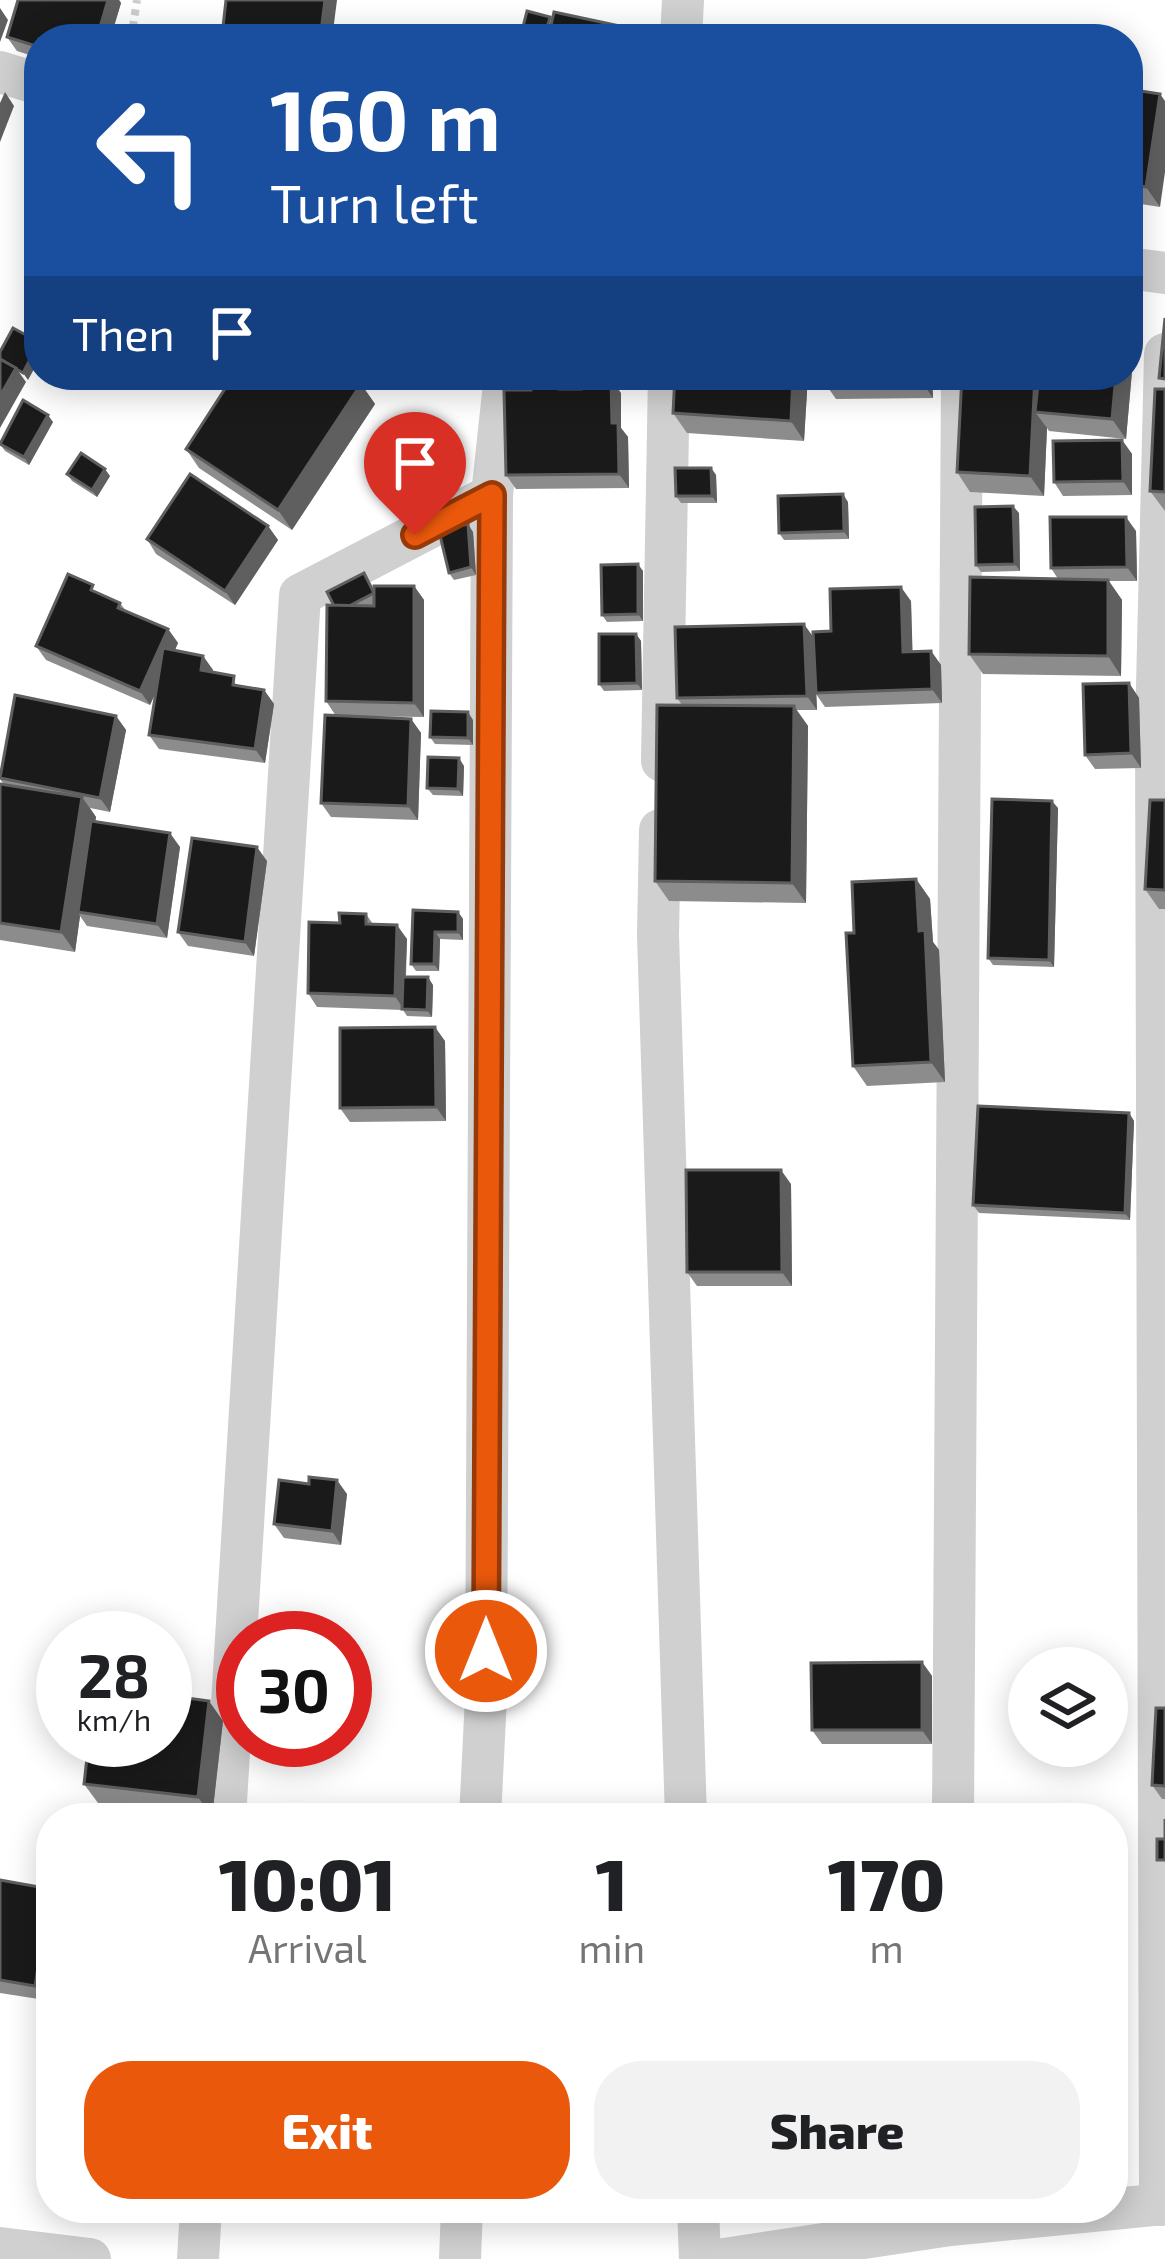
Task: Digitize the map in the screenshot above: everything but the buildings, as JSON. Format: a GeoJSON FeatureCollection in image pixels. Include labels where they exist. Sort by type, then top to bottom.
{"type":"FeatureCollection","features":[{"type":"Feature","properties":{"kind":"street"},"geometry":{"type":"LineString","coordinates":[[1128,2206],[1162,2204],[1156,728],[1165,354]]}},
{"type":"Feature","properties":{"kind":"street"},"geometry":{"type":"LineString","coordinates":[[481,1803],[486,1697],[492,495],[503,390]]}},
{"type":"Feature","properties":{"kind":"street"},"geometry":{"type":"LineString","coordinates":[[669,390],[658,935],[686,1803]]}},
{"type":"Feature","properties":{"kind":"street"},"geometry":{"type":"LineString","coordinates":[[953,1803],[962,390]]}},
{"type":"Feature","properties":{"kind":"street"},"geometry":{"type":"LineString","coordinates":[[226,1803],[299,595],[492,495]]}},
{"type":"Feature","properties":{"kind":"street"},"geometry":{"type":"LineString","coordinates":[[198,2259],[200,2223]]}},
{"type":"Feature","properties":{"kind":"street"},"geometry":{"type":"LineString","coordinates":[[460,2259],[461,2223]]}},
{"type":"Feature","properties":{"kind":"street"},"geometry":{"type":"LineString","coordinates":[[699,2223],[700,2259]]}},
{"type":"Feature","properties":{"kind":"street"},"geometry":{"type":"LineString","coordinates":[[724,2259],[918,2223]]}},
{"type":"Feature","properties":{"kind":"street"},"geometry":{"type":"LineString","coordinates":[[0,2248],[91,2259]]}},
{"type":"Feature","properties":{"kind":"route"},"geometry":{"type":"LineString","coordinates":[[415,535],[492,495],[486,1651]]}}]}
